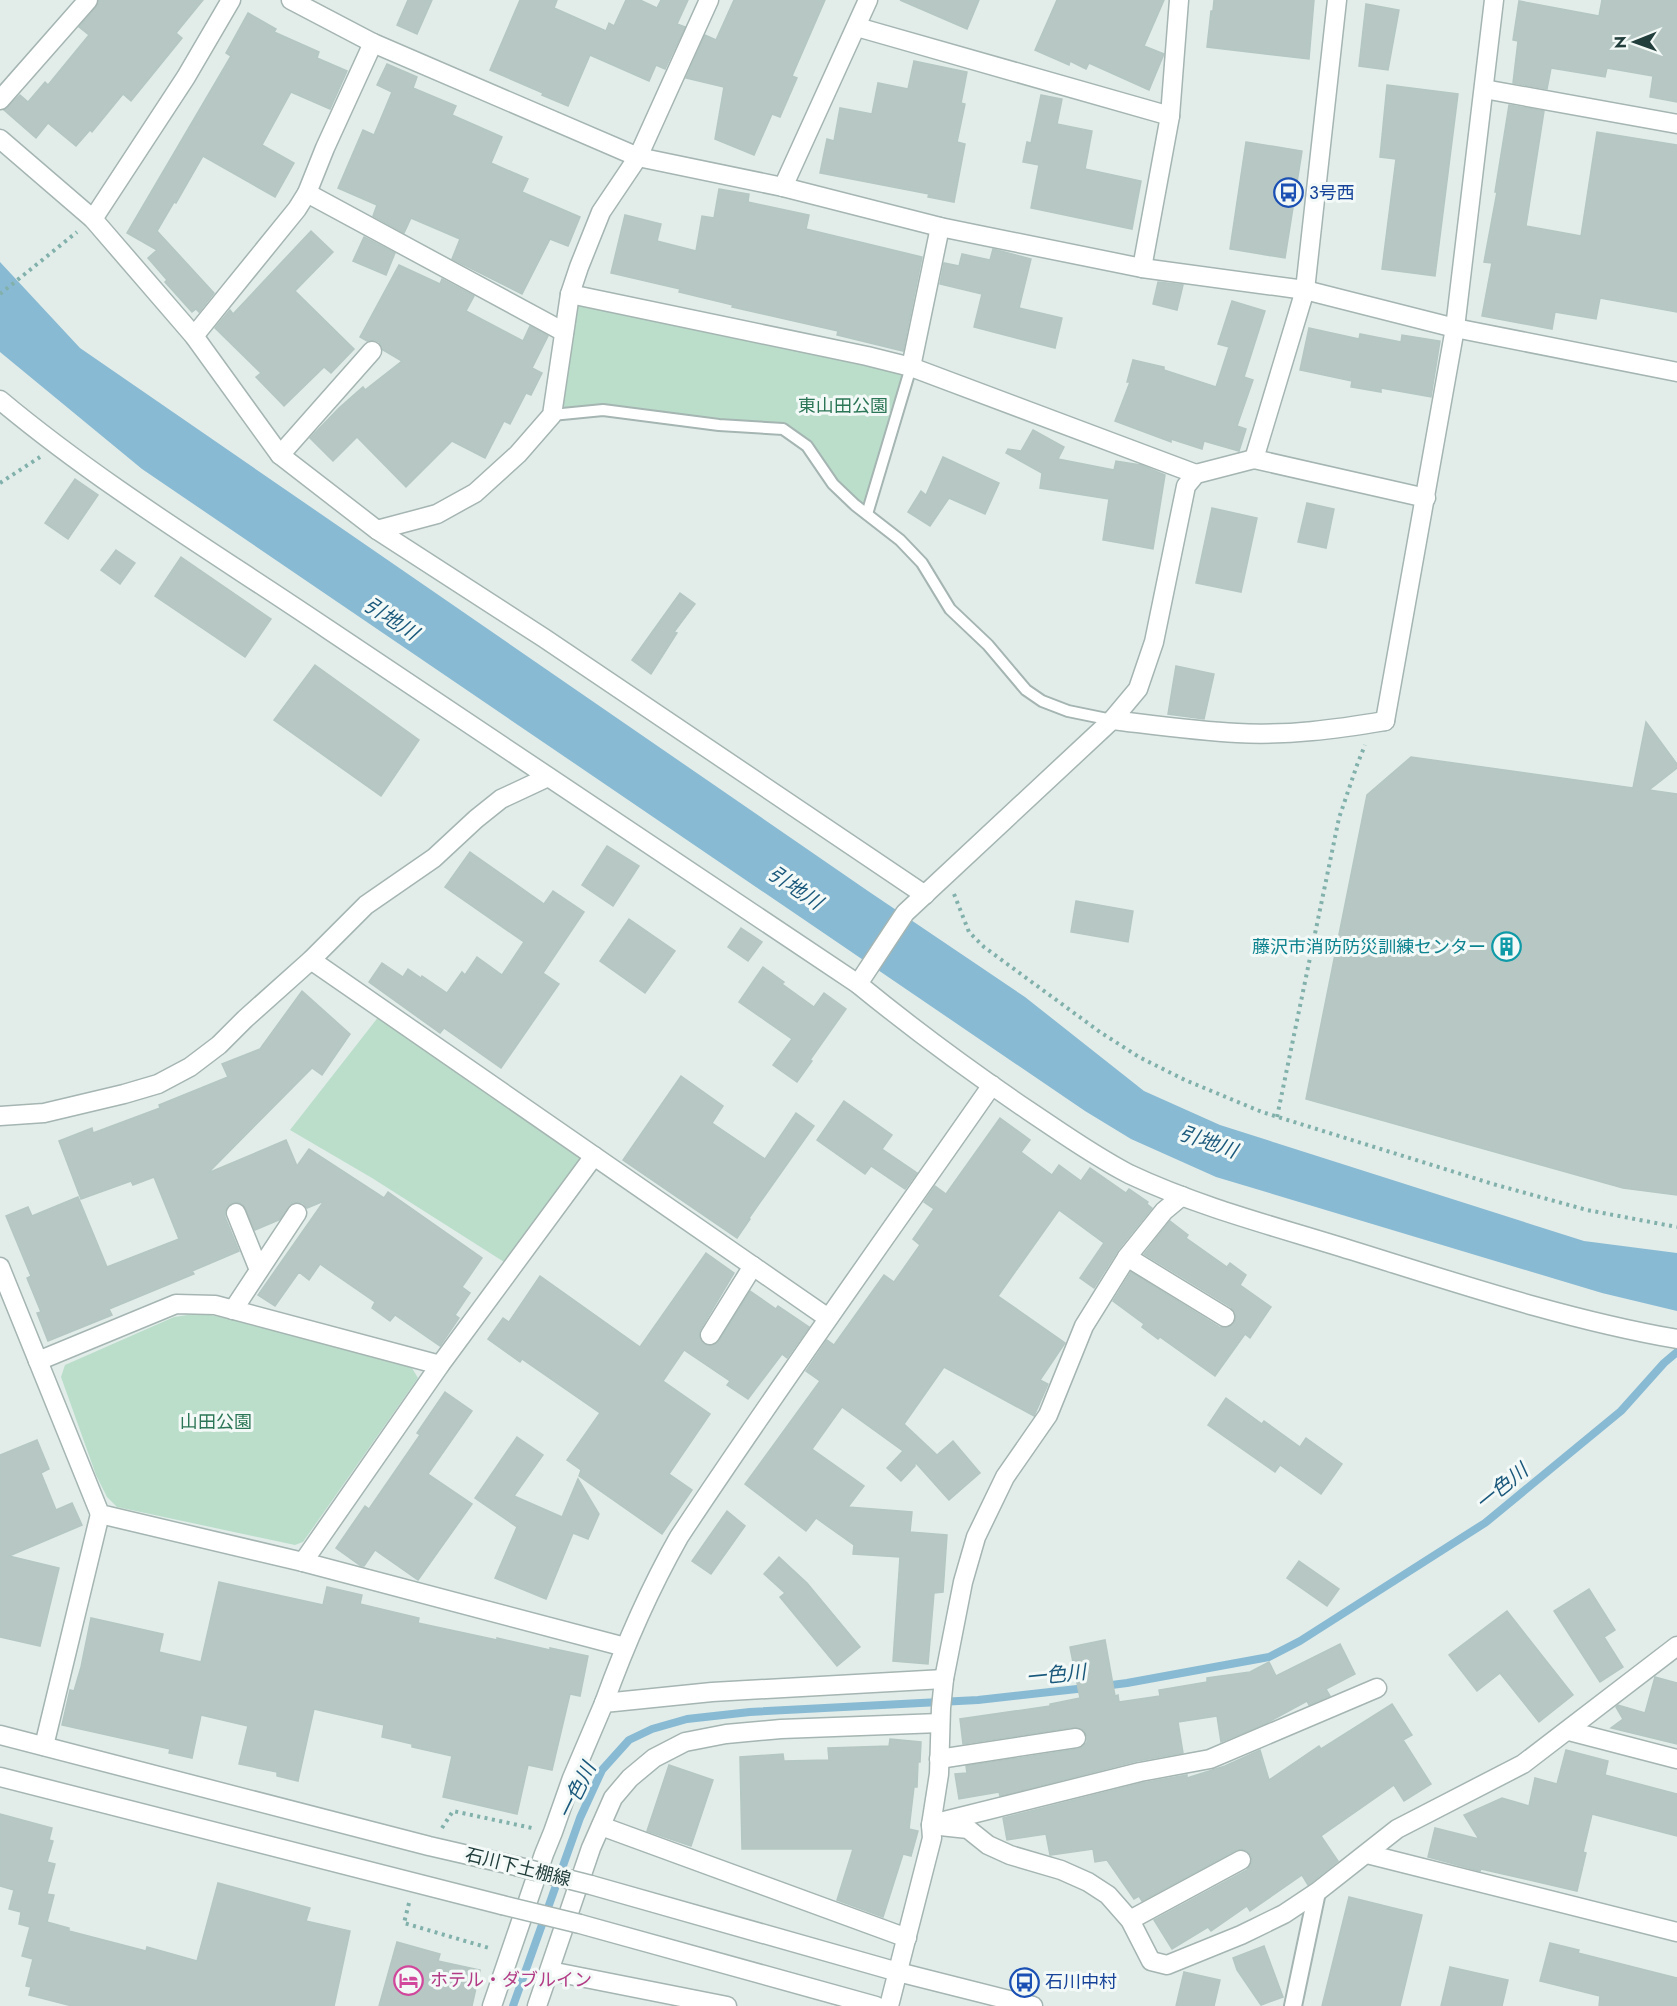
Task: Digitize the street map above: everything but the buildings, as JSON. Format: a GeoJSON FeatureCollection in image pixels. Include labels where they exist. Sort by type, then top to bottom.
{"type":"FeatureCollection","features":[{"type":"Feature","properties":{"kind":"street"},"geometry":{"type":"LineString","coordinates":[[0,100],[88,0]]}},
{"type":"Feature","properties":{"kind":"street"},"geometry":{"type":"LineString","coordinates":[[93,219],[186,77],[231,0]]}},
{"type":"Feature","properties":{"kind":"street"},"geometry":{"type":"LineString","coordinates":[[291,0],[373,43],[638,157],[783,187],[940,227],[1142,268],[1305,290],[1455,328],[1677,372]]}},
{"type":"Feature","properties":{"kind":"street"},"geometry":{"type":"LineString","coordinates":[[377,530],[437,514],[475,493],[518,454],[552,415],[570,294],[579,267],[601,212],[638,157],[709,0]]}},
{"type":"Feature","properties":{"kind":"street"},"geometry":{"type":"LineString","coordinates":[[783,187],[868,0]]}},
{"type":"Feature","properties":{"kind":"street"},"geometry":{"type":"LineString","coordinates":[[1142,268],[1170,116],[1179,0]]}},
{"type":"Feature","properties":{"kind":"street"},"geometry":{"type":"LineString","coordinates":[[1254,459],[1305,290],[1337,0]]}},
{"type":"Feature","properties":{"kind":"street"},"geometry":{"type":"LineString","coordinates":[[1112,720],[1239,733],[1342,728],[1380,722],[1426,498],[1455,328],[1494,0]]}},
{"type":"Feature","properties":{"kind":"street"},"geometry":{"type":"LineString","coordinates":[[857,27],[1170,116]]}},
{"type":"Feature","properties":{"kind":"street"},"geometry":{"type":"LineString","coordinates":[[194,336],[308,193],[325,148],[373,43]]}},
{"type":"Feature","properties":{"kind":"street"},"geometry":{"type":"LineString","coordinates":[[1484,88],[1677,124]]}},
{"type":"Feature","properties":{"kind":"street"},"geometry":{"type":"LineString","coordinates":[[0,139],[93,219],[194,336],[280,455],[377,530],[544,638],[925,895]]}},
{"type":"Feature","properties":{"kind":"street"},"geometry":{"type":"LineString","coordinates":[[308,193],[564,332]]}},
{"type":"Feature","properties":{"kind":"street"},"geometry":{"type":"LineString","coordinates":[[911,367],[940,227]]}},
{"type":"Feature","properties":{"kind":"street"},"geometry":{"type":"LineString","coordinates":[[570,294],[911,367],[1196,474],[1254,459],[1426,498]]}},
{"type":"Feature","properties":{"kind":"street"},"geometry":{"type":"LineString","coordinates":[[280,455],[372,351]]}},
{"type":"Feature","properties":{"kind":"street"},"geometry":{"type":"LineString","coordinates":[[0,400],[57,446],[120,492],[549,777],[862,977],[904,1022],[1084,1148],[1129,1173],[1182,1196],[1511,1300],[1579,1319],[1673,1339]]}},
{"type":"Feature","properties":{"kind":"street"},"geometry":{"type":"LineString","coordinates":[[862,977],[905,913],[1112,720],[1138,689],[1154,642],[1186,486],[1196,474]]}},
{"type":"Feature","properties":{"kind":"street"},"geometry":{"type":"LineString","coordinates":[[0,1116],[44,1113],[124,1095],[158,1084],[190,1067],[219,1045],[245,1018],[311,960],[366,905],[434,858],[476,819],[501,800],[549,777]]}},
{"type":"Feature","properties":{"kind":"street"},"geometry":{"type":"LineString","coordinates":[[311,960],[828,1318]]}},
{"type":"Feature","properties":{"kind":"street"},"geometry":{"type":"LineString","coordinates":[[492,2006],[572,1778],[625,1647],[662,1567],[679,1537],[828,1318],[992,1085]]}},
{"type":"Feature","properties":{"kind":"street"},"geometry":{"type":"LineString","coordinates":[[303,1562],[440,1365],[594,1156]]}},
{"type":"Feature","properties":{"kind":"street"},"geometry":{"type":"LineString","coordinates":[[888,2006],[908,1938],[932,1838],[931,1825],[939,1759],[944,1679],[963,1582],[976,1538],[1005,1477],[1048,1415],[1084,1326],[1127,1257],[1164,1210],[1182,1196]]}},
{"type":"Feature","properties":{"kind":"street"},"geometry":{"type":"LineString","coordinates":[[236,1213],[259,1270]]}},
{"type":"Feature","properties":{"kind":"street"},"geometry":{"type":"LineString","coordinates":[[233,1310],[297,1213]]}},
{"type":"Feature","properties":{"kind":"street"},"geometry":{"type":"LineString","coordinates":[[1127,1257],[1225,1317]]}},
{"type":"Feature","properties":{"kind":"street"},"geometry":{"type":"LineString","coordinates":[[710,1335],[753,1266]]}},
{"type":"Feature","properties":{"kind":"street"},"geometry":{"type":"LineString","coordinates":[[0,1267],[100,1514],[44,1746]]}},
{"type":"Feature","properties":{"kind":"street"},"geometry":{"type":"LineString","coordinates":[[38,1361],[176,1304],[215,1305],[440,1365]]}},
{"type":"Feature","properties":{"kind":"street"},"geometry":{"type":"LineString","coordinates":[[100,1514],[303,1562],[625,1647]]}},
{"type":"Feature","properties":{"kind":"street"},"geometry":{"type":"LineString","coordinates":[[931,1825],[968,1829],[988,1845],[1010,1855],[1061,1870],[1088,1882],[1108,1895],[1130,1920],[1151,1961],[1167,1965],[1284,1914],[1317,1892],[1397,1829],[1523,1764],[1677,1646]]}},
{"type":"Feature","properties":{"kind":"street"},"geometry":{"type":"LineString","coordinates":[[604,1703],[712,1692],[944,1679]]}},
{"type":"Feature","properties":{"kind":"street"},"geometry":{"type":"LineString","coordinates":[[931,1825],[1140,1772],[1210,1759],[1377,1688]]}},
{"type":"Feature","properties":{"kind":"street"},"geometry":{"type":"LineString","coordinates":[[537,2006],[591,1848],[614,1798],[630,1778],[654,1758],[685,1742],[726,1734],[940,1716]]}},
{"type":"Feature","properties":{"kind":"street"},"geometry":{"type":"LineString","coordinates":[[1569,1731],[1677,1759]]}},
{"type":"Feature","properties":{"kind":"street","name":"石川下土棚線"},"geometry":{"type":"LineString","coordinates":[[0,1735],[429,1846],[591,1885],[898,1972],[1034,2006]]}},
{"type":"Feature","properties":{"kind":"street"},"geometry":{"type":"LineString","coordinates":[[939,1759],[1076,1738]]}},
{"type":"Feature","properties":{"kind":"street"},"geometry":{"type":"LineString","coordinates":[[0,1777],[580,1924],[876,2006]]}},
{"type":"Feature","properties":{"kind":"street"},"geometry":{"type":"LineString","coordinates":[[601,1826],[908,1938]]}},
{"type":"Feature","properties":{"kind":"street"},"geometry":{"type":"LineString","coordinates":[[1367,1854],[1677,1932]]}},
{"type":"Feature","properties":{"kind":"street"},"geometry":{"type":"LineString","coordinates":[[1130,1920],[1240,1860]]}},
{"type":"Feature","properties":{"kind":"street"},"geometry":{"type":"LineString","coordinates":[[1293,2006],[1317,1892]]}},
{"type":"Feature","properties":{"kind":"street"},"geometry":{"type":"LineString","coordinates":[[550,1971],[728,2006]]}},
{"type":"Feature","properties":{"kind":"lane"},"geometry":{"type":"LineString","coordinates":[[867,514],[911,367]]}},
{"type":"Feature","properties":{"kind":"lane"},"geometry":{"type":"LineString","coordinates":[[552,415],[603,410],[719,425],[783,429],[807,446],[833,484],[900,540],[922,563],[950,609],[988,645],[1026,690],[1042,701],[1068,711],[1112,720]]}},
{"type":"Feature","properties":{"kind":"path"},"geometry":{"type":"LineString","coordinates":[[0,294],[93,219]]}},
{"type":"Feature","properties":{"kind":"path"},"geometry":{"type":"LineString","coordinates":[[0,483],[57,446]]}},
{"type":"Feature","properties":{"kind":"path"},"geometry":{"type":"LineString","coordinates":[[1276,1117],[1339,818],[1357,765],[1380,722]]}},
{"type":"Feature","properties":{"kind":"path"},"geometry":{"type":"LineString","coordinates":[[944,877],[955,895],[969,932],[984,947],[1090,1025],[1139,1057],[1185,1080],[1276,1117],[1493,1184],[1577,1208],[1677,1227]]}},
{"type":"Feature","properties":{"kind":"path"},"geometry":{"type":"LineString","coordinates":[[429,1846],[453,1811],[554,1832]]}},
{"type":"Feature","properties":{"kind":"path"},"geometry":{"type":"LineString","coordinates":[[414,1883],[404,1923],[510,1954]]}},
{"type":"Feature","properties":{"kind":"green space","name":"東山田公園"},"geometry":{"type":"Polygon","coordinates":[[[570,294],[911,367],[867,514],[794,436],[648,415],[552,415],[570,294]]]}},
{"type":"Feature","properties":{"kind":"green space"},"geometry":{"type":"Polygon","coordinates":[[[383,1011],[594,1156],[512,1267],[372,1178],[290,1130],[383,1011]]]}},
{"type":"Feature","properties":{"kind":"green space","name":"山田公園"},"geometry":{"type":"Polygon","coordinates":[[[201,1313],[243,1322],[412,1368],[418,1378],[303,1542],[295,1545],[117,1507],[107,1497],[96,1475],[61,1377],[65,1365],[174,1317],[201,1313]]]}},
{"type":"Feature","properties":{"kind":"water","name":"引地川"},"geometry":{"type":"Polygon","coordinates":[[[0,262],[80,348],[1025,997],[1144,1091],[1220,1125],[1584,1241],[1677,1253],[1677,1311],[1602,1293],[1216,1177],[1131,1139],[1085,1111],[142,469],[0,352],[0,262]]]}},
{"type":"Feature","properties":{"kind":"waterway","name":"一色川"},"geometry":{"type":"LineString","coordinates":[[1104,1686],[1269,1657],[1300,1641],[1485,1523],[1621,1411],[1664,1363],[1677,1352]]}},
{"type":"Feature","properties":{"kind":"waterway","name":"一色川"},"geometry":{"type":"LineString","coordinates":[[513,2006],[580,1818],[602,1770],[629,1740],[652,1729],[687,1719],[750,1712],[978,1700],[1086,1688]]}},
{"type":"Feature","properties":{"kind":"place","name":"3号西"},"geometry":{"type":"Point","coordinates":[1288,193]}},
{"type":"Feature","properties":{"kind":"place","name":"藤沢市消防防災訓練センター"},"geometry":{"type":"Point","coordinates":[1507,947]}},
{"type":"Feature","properties":{"kind":"place","name":"ホテル・ダブルイン"},"geometry":{"type":"Point","coordinates":[409,1980]}},
{"type":"Feature","properties":{"kind":"place","name":"石川中村"},"geometry":{"type":"Point","coordinates":[1024,1982]}}]}
